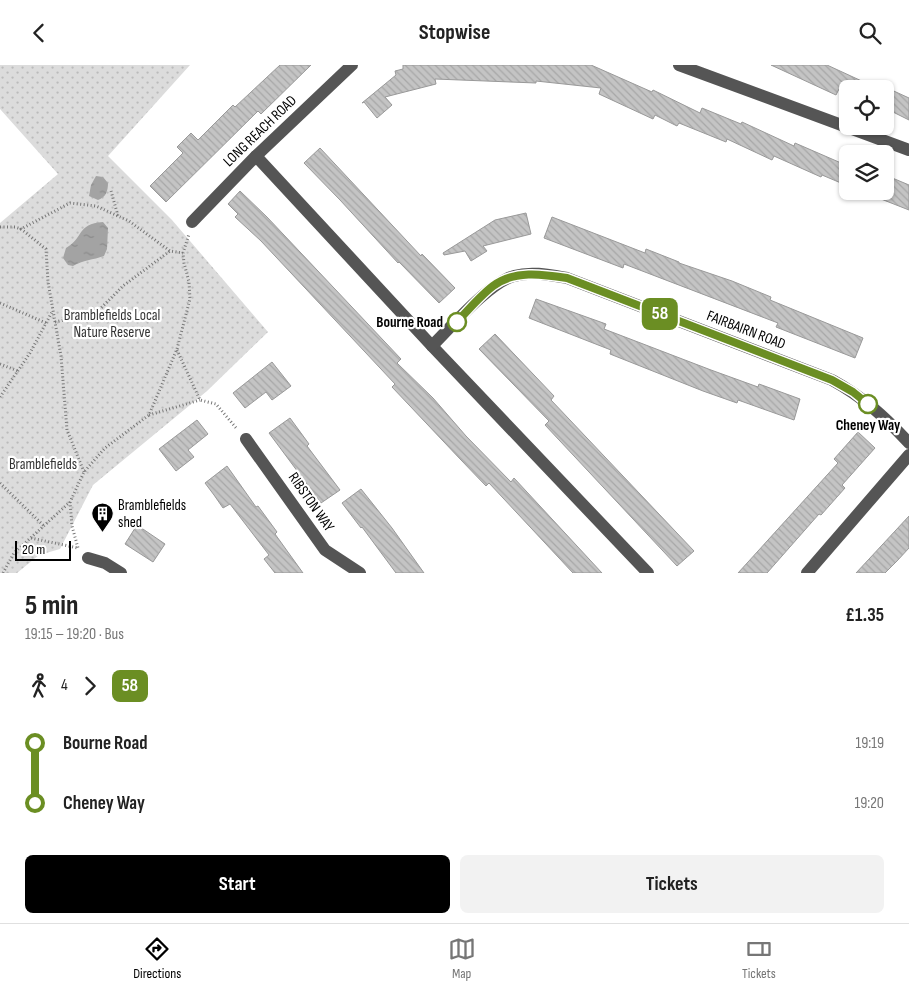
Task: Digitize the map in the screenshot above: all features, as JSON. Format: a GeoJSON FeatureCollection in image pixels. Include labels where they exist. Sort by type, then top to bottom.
{"type":"FeatureCollection","features":[{"type":"Feature","properties":{"kind":"street","name":"LONG REACH ROAD"},"geometry":{"type":"LineString","coordinates":[[192,222],[256,156],[352,65]]}},
{"type":"Feature","properties":{"kind":"street"},"geometry":{"type":"LineString","coordinates":[[679,65],[909,149]]}},
{"type":"Feature","properties":{"kind":"street"},"geometry":{"type":"LineString","coordinates":[[256,156],[432,346],[648,573]]}},
{"type":"Feature","properties":{"kind":"street","name":"FAIRBAIRN ROAD"},"geometry":{"type":"LineString","coordinates":[[432,346],[493,286],[513,276],[540,273],[567,278],[832,380],[853,392],[884,416],[909,443]]}},
{"type":"Feature","properties":{"kind":"street","name":"RIBSTON WAY"},"geometry":{"type":"LineString","coordinates":[[246,439],[325,551],[360,573]]}},
{"type":"Feature","properties":{"kind":"street"},"geometry":{"type":"LineString","coordinates":[[807,573],[909,455]]}},
{"type":"Feature","properties":{"kind":"street"},"geometry":{"type":"LineString","coordinates":[[88,558],[105,563],[121,573]]}},
{"type":"Feature","properties":{"kind":"path"},"geometry":{"type":"LineString","coordinates":[[111,191],[118,216]]}},
{"type":"Feature","properties":{"kind":"path"},"geometry":{"type":"LineString","coordinates":[[21,229],[70,203],[96,206],[130,221],[170,251],[183,253]]}},
{"type":"Feature","properties":{"kind":"path"},"geometry":{"type":"LineString","coordinates":[[149,415],[177,349],[190,299],[190,281],[183,253],[192,222]]}},
{"type":"Feature","properties":{"kind":"path"},"geometry":{"type":"LineString","coordinates":[[0,227],[21,229],[46,249],[52,311],[61,356],[67,430],[84,473]]}},
{"type":"Feature","properties":{"kind":"path"},"geometry":{"type":"LineString","coordinates":[[55,322],[86,315],[100,308],[123,286],[170,251]]}},
{"type":"Feature","properties":{"kind":"path"},"geometry":{"type":"LineString","coordinates":[[0,303],[46,323]]}},
{"type":"Feature","properties":{"kind":"path"},"geometry":{"type":"LineString","coordinates":[[0,397],[30,353],[52,311]]}},
{"type":"Feature","properties":{"kind":"path"},"geometry":{"type":"LineString","coordinates":[[177,349],[200,400]]}},
{"type":"Feature","properties":{"kind":"path"},"geometry":{"type":"LineString","coordinates":[[0,364],[18,371]]}},
{"type":"Feature","properties":{"kind":"path"},"geometry":{"type":"LineString","coordinates":[[2,573],[14,553],[70,502],[84,473],[106,448],[149,415],[200,400],[216,404],[246,439]]}},
{"type":"Feature","properties":{"kind":"path"},"geometry":{"type":"LineString","coordinates":[[0,483],[44,526]]}},
{"type":"Feature","properties":{"kind":"path"},"geometry":{"type":"LineString","coordinates":[[70,502],[72,526],[78,548],[88,558]]}},
{"type":"Feature","properties":{"kind":"path"},"geometry":{"type":"LineString","coordinates":[[31,538],[78,548]]}},
{"type":"Feature","properties":{"kind":"green space","name":"Bramblefields Local Nature Reserve"},"geometry":{"type":"Polygon","coordinates":[[[0,65],[190,65],[108,156],[172,220],[268,332],[207,391],[93,485],[60,549],[39,555],[17,573],[0,573],[0,223],[58,174],[0,109],[0,65]]]}},
{"type":"Feature","properties":{"kind":"water"},"geometry":{"type":"Polygon","coordinates":[[[96,176],[103,177],[108,183],[106,193],[98,200],[89,196],[91,185],[96,176]]]}},
{"type":"Feature","properties":{"kind":"water"},"geometry":{"type":"Polygon","coordinates":[[[103,222],[108,228],[107,249],[104,256],[73,266],[68,265],[63,258],[66,248],[76,240],[88,225],[103,222]]]}},
{"type":"Feature","properties":{"kind":"building"},"geometry":{"type":"Polygon","coordinates":[[[280,65],[311,65],[261,114],[258,111],[166,202],[150,186],[183,153],[177,147],[191,133],[198,140],[233,105],[235,107],[280,65]]]}},
{"type":"Feature","properties":{"kind":"building"},"geometry":{"type":"Polygon","coordinates":[[[403,65],[591,65],[652,92],[653,90],[700,113],[702,108],[741,124],[742,122],[794,146],[795,143],[839,162],[839,182],[822,175],[821,177],[774,156],[772,160],[727,139],[726,142],[679,123],[677,126],[655,115],[653,119],[599,94],[601,88],[536,81],[536,83],[435,79],[436,84],[385,97],[392,105],[377,118],[364,102],[362,103],[396,75],[395,71],[403,69],[403,65]]]}},
{"type":"Feature","properties":{"kind":"building"},"geometry":{"type":"Polygon","coordinates":[[[771,65],[827,65],[860,80],[839,80],[839,89],[836,95],[771,65]]]}},
{"type":"Feature","properties":{"kind":"building"},"geometry":{"type":"Polygon","coordinates":[[[894,91],[909,98],[909,120],[894,112],[894,91]]]}},
{"type":"Feature","properties":{"kind":"building"},"geometry":{"type":"Polygon","coordinates":[[[320,148],[421,256],[422,254],[455,288],[439,303],[398,263],[304,163],[320,148]]]}},
{"type":"Feature","properties":{"kind":"building"},"geometry":{"type":"Polygon","coordinates":[[[894,179],[909,185],[909,210],[884,200],[894,200],[894,179]]]}},
{"type":"Feature","properties":{"kind":"building"},"geometry":{"type":"Polygon","coordinates":[[[240,191],[267,217],[401,359],[397,363],[433,398],[466,436],[511,482],[514,478],[602,573],[573,573],[489,483],[486,486],[461,460],[392,387],[395,384],[261,241],[235,217],[238,214],[228,204],[240,191]]]}},
{"type":"Feature","properties":{"kind":"building"},"geometry":{"type":"Polygon","coordinates":[[[526,213],[531,234],[483,246],[487,251],[471,261],[465,251],[444,255],[443,253],[495,220],[526,213]]]}},
{"type":"Feature","properties":{"kind":"building"},"geometry":{"type":"Polygon","coordinates":[[[552,217],[645,253],[646,249],[679,263],[732,281],[771,297],[770,300],[863,338],[855,358],[776,327],[778,323],[624,264],[623,268],[544,238],[552,217]]]}},
{"type":"Feature","properties":{"kind":"building"},"geometry":{"type":"Polygon","coordinates":[[[536,299],[606,324],[604,329],[711,370],[758,387],[759,384],[800,399],[794,420],[738,400],[737,403],[703,391],[610,354],[611,350],[529,318],[536,299]]]}},
{"type":"Feature","properties":{"kind":"building"},"geometry":{"type":"Polygon","coordinates":[[[495,334],[554,396],[551,400],[694,551],[677,566],[545,425],[549,421],[479,349],[495,334]]]}},
{"type":"Feature","properties":{"kind":"building"},"geometry":{"type":"Polygon","coordinates":[[[272,362],[291,386],[272,400],[266,392],[245,408],[233,393],[272,362]]]}},
{"type":"Feature","properties":{"kind":"building"},"geometry":{"type":"Polygon","coordinates":[[[290,418],[309,444],[307,446],[340,490],[321,503],[269,433],[290,418]]]}},
{"type":"Feature","properties":{"kind":"building"},"geometry":{"type":"Polygon","coordinates":[[[197,420],[208,434],[188,450],[194,457],[176,471],[159,449],[197,420]]]}},
{"type":"Feature","properties":{"kind":"building"},"geometry":{"type":"Polygon","coordinates":[[[858,432],[875,448],[842,485],[845,488],[821,515],[819,514],[767,573],[738,573],[838,463],[834,459],[858,432]]]}},
{"type":"Feature","properties":{"kind":"building"},"geometry":{"type":"Polygon","coordinates":[[[227,466],[256,507],[258,506],[277,532],[275,534],[303,573],[275,573],[264,559],[269,555],[230,504],[223,508],[205,483],[227,466]]]}},
{"type":"Feature","properties":{"kind":"building"},"geometry":{"type":"Polygon","coordinates":[[[361,489],[424,573],[396,573],[342,503],[361,489]]]}},
{"type":"Feature","properties":{"kind":"building"},"geometry":{"type":"Polygon","coordinates":[[[909,516],[909,548],[897,561],[885,573],[856,573],[909,516]]]}},
{"type":"Feature","properties":{"kind":"building"},"geometry":{"type":"Polygon","coordinates":[[[137,525],[165,544],[153,562],[125,544],[137,525]]]}},
{"type":"Feature","properties":{"kind":"bus line","name":"58"},"geometry":{"type":"LineString","coordinates":[[457,322],[493,286],[513,276],[540,273],[567,278],[832,380],[853,392],[868,404]]}},
{"type":"Feature","properties":{"kind":"place","name":"Bourne Road"},"geometry":{"type":"Point","coordinates":[457,322]}},
{"type":"Feature","properties":{"kind":"place","name":"Cheney Way"},"geometry":{"type":"Point","coordinates":[868,404]}},
{"type":"Feature","properties":{"kind":"place","name":"Bramblefields shed"},"geometry":{"type":"Point","coordinates":[102,533]}},
{"type":"Feature","properties":{"kind":"park label","name":"Bramblefields"},"geometry":{"type":"Point","coordinates":[43,464]}}]}
